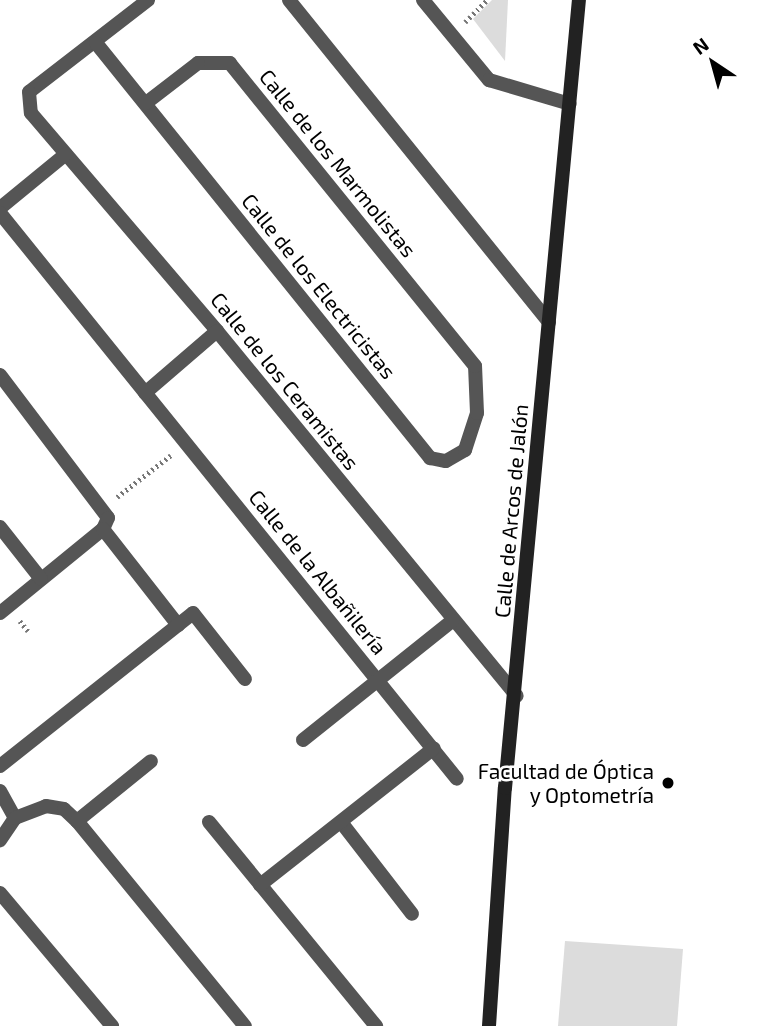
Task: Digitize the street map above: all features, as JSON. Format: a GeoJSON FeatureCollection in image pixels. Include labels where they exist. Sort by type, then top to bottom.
{"type":"FeatureCollection","features":[{"type":"Feature","properties":{"kind":"street"},"geometry":{"type":"LineString","coordinates":[[96,43],[148,0]]}},
{"type":"Feature","properties":{"kind":"street"},"geometry":{"type":"LineString","coordinates":[[289,0],[549,322]]}},
{"type":"Feature","properties":{"kind":"street"},"geometry":{"type":"LineString","coordinates":[[423,0],[489,80],[570,104]]}},
{"type":"Feature","properties":{"kind":"street","name":"Calle de Arcos de Jalón"},"geometry":{"type":"LineString","coordinates":[[489,1026],[505,788],[517,696],[579,0]]}},
{"type":"Feature","properties":{"kind":"street","name":"Calle de los Ceramistas"},"geometry":{"type":"LineString","coordinates":[[96,43],[29,92],[31,113],[217,331],[517,696]]}},
{"type":"Feature","properties":{"kind":"street","name":"Calle de los Electricistas"},"geometry":{"type":"LineString","coordinates":[[96,43],[430,458],[446,461],[466,450],[477,413],[475,366]]}},
{"type":"Feature","properties":{"kind":"street","name":"Calle de los Marmolistas"},"geometry":{"type":"LineString","coordinates":[[146,103],[198,63],[230,63],[475,366]]}},
{"type":"Feature","properties":{"kind":"street"},"geometry":{"type":"LineString","coordinates":[[0,211],[65,154]]}},
{"type":"Feature","properties":{"kind":"street","name":"Calle de la Albañilería"},"geometry":{"type":"LineString","coordinates":[[0,211],[457,779]]}},
{"type":"Feature","properties":{"kind":"street"},"geometry":{"type":"LineString","coordinates":[[145,393],[217,331]]}},
{"type":"Feature","properties":{"kind":"street"},"geometry":{"type":"LineString","coordinates":[[0,375],[105,518],[178,625]]}},
{"type":"Feature","properties":{"kind":"street"},"geometry":{"type":"LineString","coordinates":[[0,613],[41,579],[105,518]]}},
{"type":"Feature","properties":{"kind":"street"},"geometry":{"type":"LineString","coordinates":[[0,527],[41,579]]}},
{"type":"Feature","properties":{"kind":"street"},"geometry":{"type":"LineString","coordinates":[[0,766],[193,613],[246,679]]}},
{"type":"Feature","properties":{"kind":"street"},"geometry":{"type":"LineString","coordinates":[[303,740],[453,621]]}},
{"type":"Feature","properties":{"kind":"street"},"geometry":{"type":"LineString","coordinates":[[261,885],[434,748]]}},
{"type":"Feature","properties":{"kind":"street"},"geometry":{"type":"LineString","coordinates":[[77,821],[151,761]]}},
{"type":"Feature","properties":{"kind":"street"},"geometry":{"type":"LineString","coordinates":[[0,791],[15,818]]}},
{"type":"Feature","properties":{"kind":"street"},"geometry":{"type":"LineString","coordinates":[[0,840],[15,818],[47,806],[64,809],[77,821],[244,1026]]}},
{"type":"Feature","properties":{"kind":"street"},"geometry":{"type":"LineString","coordinates":[[209,822],[376,1026]]}},
{"type":"Feature","properties":{"kind":"street"},"geometry":{"type":"LineString","coordinates":[[341,822],[412,914]]}},
{"type":"Feature","properties":{"kind":"street"},"geometry":{"type":"LineString","coordinates":[[0,893],[112,1026]]}},
{"type":"Feature","properties":{"kind":"path"},"geometry":{"type":"LineString","coordinates":[[452,34],[487,0]]}},
{"type":"Feature","properties":{"kind":"path"},"geometry":{"type":"LineString","coordinates":[[105,518],[186,443]]}},
{"type":"Feature","properties":{"kind":"shaded area"},"geometry":{"type":"Polygon","coordinates":[[[492,0],[508,0],[505,61],[473,19],[492,0]]]}},
{"type":"Feature","properties":{"kind":"shaded area"},"geometry":{"type":"Polygon","coordinates":[[[565,941],[683,949],[677,1026],[558,1026],[565,941]]]}},
{"type":"Feature","properties":{"kind":"place","name":"Facultad de Óptica y Optometría"},"geometry":{"type":"Point","coordinates":[668,783]}}]}
